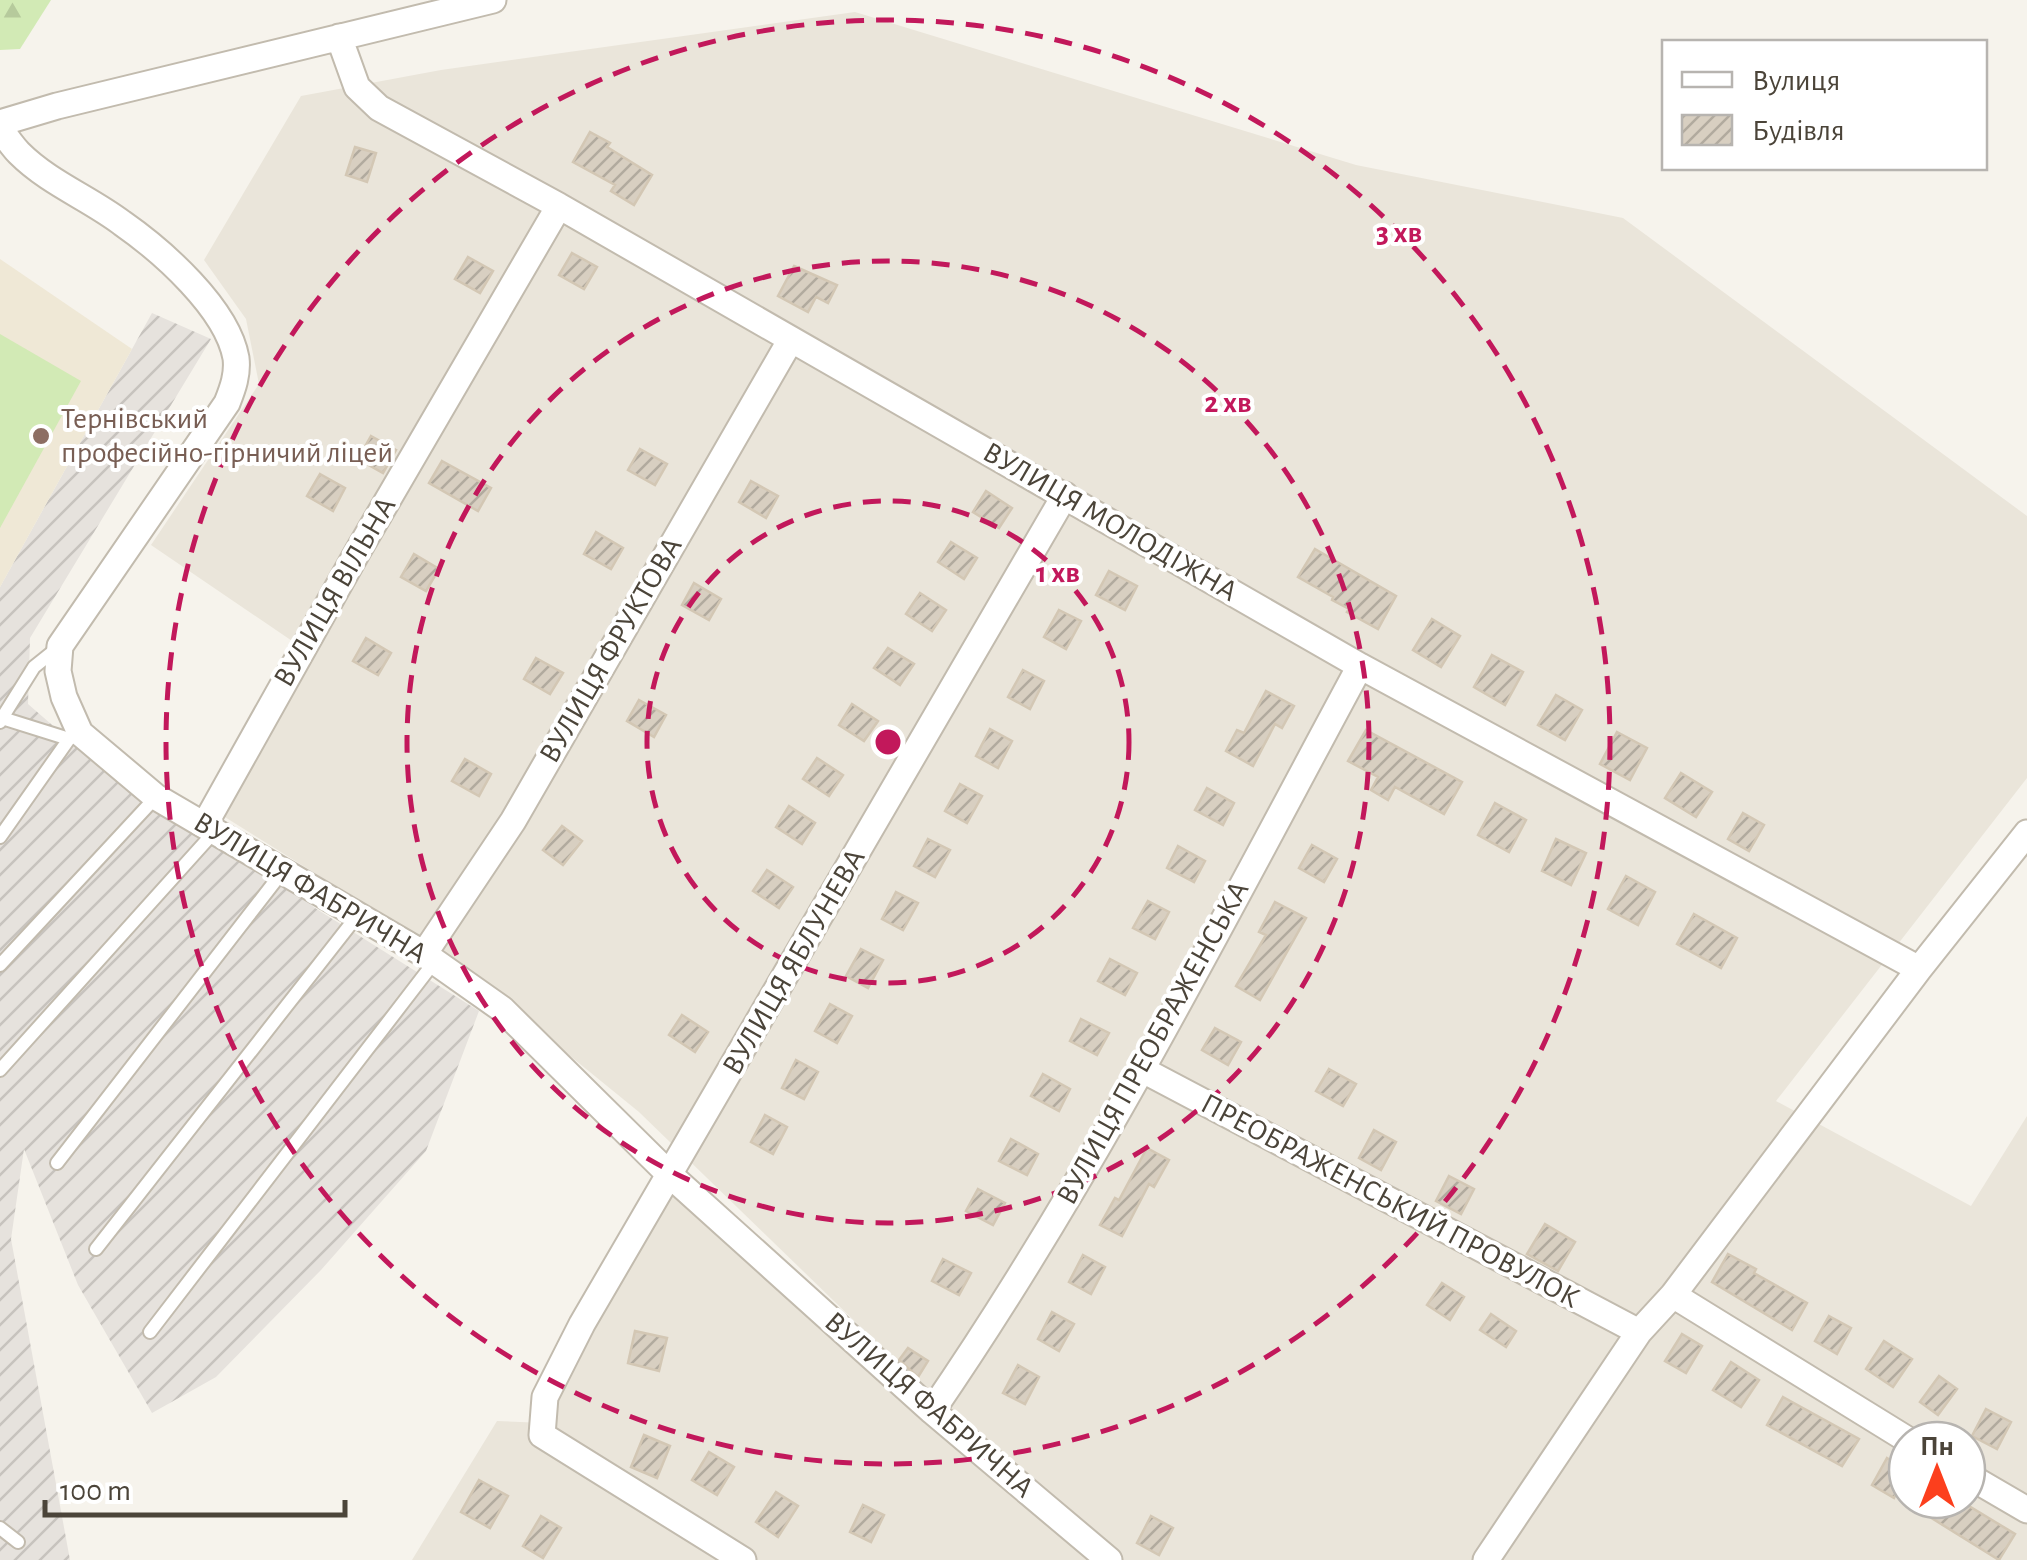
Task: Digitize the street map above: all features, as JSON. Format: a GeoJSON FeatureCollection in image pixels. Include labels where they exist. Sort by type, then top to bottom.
{"type":"FeatureCollection","features":[{"type":"Feature","properties":{"kind":"street"},"geometry":{"type":"LineString","coordinates":[[60,646],[226,403],[236,381],[236,360],[220,321],[169,261],[122,222],[49,178],[17,152],[0,126],[57,106],[493,0]]}},
{"type":"Feature","properties":{"kind":"street","name":"ВУЛИЦЯ МОЛОДІЖНА"},"geometry":{"type":"LineString","coordinates":[[339,37],[357,88],[378,108],[559,206],[1360,666],[1919,969]]}},
{"type":"Feature","properties":{"kind":"street","name":"ВУЛИЦЯ ВІЛЬНА"},"geometry":{"type":"LineString","coordinates":[[210,827],[368,534],[559,206]]}},
{"type":"Feature","properties":{"kind":"street","name":"ВУЛИЦЯ ФРУКТОВА"},"geometry":{"type":"LineString","coordinates":[[429,957],[790,341]]}},
{"type":"Feature","properties":{"kind":"street","name":"ВУЛИЦЯ ЯБЛУНЕВА"},"geometry":{"type":"LineString","coordinates":[[743,1560],[542,1435],[545,1396],[582,1324],[1065,496]]}},
{"type":"Feature","properties":{"kind":"street","name":"ВУЛИЦЯ ФАБРИЧНА"},"geometry":{"type":"LineString","coordinates":[[60,646],[58,672],[74,736],[156,797],[429,957],[502,1009],[670,1175],[932,1411],[1109,1560]]}},
{"type":"Feature","properties":{"kind":"street","name":"ВУЛИЦЯ ПРЕОБРАЖЕНСЬКА"},"geometry":{"type":"LineString","coordinates":[[932,1411],[996,1318],[1142,1069],[1360,666]]}},
{"type":"Feature","properties":{"kind":"street"},"geometry":{"type":"LineString","coordinates":[[1486,1560],[1638,1332],[1673,1294],[2027,833]]}},
{"type":"Feature","properties":{"kind":"street","name":"ПРЕОБРАЖЕНСЬКИЙ ПРОВУЛОК"},"geometry":{"type":"LineString","coordinates":[[1142,1069],[1638,1332]]}},
{"type":"Feature","properties":{"kind":"street"},"geometry":{"type":"LineString","coordinates":[[1673,1294],[1887,1427]]}},
{"type":"Feature","properties":{"kind":"street"},"geometry":{"type":"LineString","coordinates":[[1987,1487],[2027,1510]]}},
{"type":"Feature","properties":{"kind":"lane"},"geometry":{"type":"LineString","coordinates":[[0,837],[74,736],[1,720],[34,667],[60,646]]}},
{"type":"Feature","properties":{"kind":"lane"},"geometry":{"type":"LineString","coordinates":[[0,965],[156,797]]}},
{"type":"Feature","properties":{"kind":"lane"},"geometry":{"type":"LineString","coordinates":[[0,1070],[210,827]]}},
{"type":"Feature","properties":{"kind":"lane"},"geometry":{"type":"LineString","coordinates":[[57,1163],[283,871]]}},
{"type":"Feature","properties":{"kind":"lane"},"geometry":{"type":"LineString","coordinates":[[96,1249],[356,916]]}},
{"type":"Feature","properties":{"kind":"lane"},"geometry":{"type":"LineString","coordinates":[[150,1332],[429,957]]}},
{"type":"Feature","properties":{"kind":"lane"},"geometry":{"type":"LineString","coordinates":[[0,1528],[18,1542]]}},
{"type":"Feature","properties":{"kind":"shaded area"},"geometry":{"type":"Polygon","coordinates":[[[855,12],[1356,165],[1623,218],[2027,516],[2027,778],[1776,1101],[1971,1206],[2027,1116],[2027,1560],[1121,1560],[902,1367],[639,1112],[446,955],[220,814],[298,645],[151,545],[259,384],[246,319],[204,260],[301,96],[441,70],[855,12]]]}},
{"type":"Feature","properties":{"kind":"shaded area","name":"Тернівський професійно-гірничий ліцей"},"geometry":{"type":"Polygon","coordinates":[[[0,259],[132,349],[0,587],[0,259]]]}},
{"type":"Feature","properties":{"kind":"shaded area"},"geometry":{"type":"Polygon","coordinates":[[[152,313],[211,339],[30,638],[28,704],[97,764],[216,830],[315,908],[479,1011],[426,1151],[321,1270],[216,1377],[152,1413],[78,1285],[24,1149],[11,1239],[70,1560],[0,1560],[0,587],[152,313]]]}},
{"type":"Feature","properties":{"kind":"shaded area"},"geometry":{"type":"Polygon","coordinates":[[[673,1181],[1090,1560],[412,1560],[497,1421],[544,1423],[673,1181]]]}},
{"type":"Feature","properties":{"kind":"green space"},"geometry":{"type":"Polygon","coordinates":[[[0,0],[51,0],[20,49],[0,50],[0,0]]]}},
{"type":"Feature","properties":{"kind":"green space"},"geometry":{"type":"Polygon","coordinates":[[[0,334],[81,381],[0,528],[0,334]]]}},
{"type":"Feature","properties":{"kind":"building"},"geometry":{"type":"Polygon","coordinates":[[[590,132],[652,175],[634,205],[611,191],[615,185],[573,162],[590,132]]]}},
{"type":"Feature","properties":{"kind":"building"},"geometry":{"type":"Polygon","coordinates":[[[355,147],[376,153],[367,182],[346,175],[355,147]]]}},
{"type":"Feature","properties":{"kind":"building"},"geometry":{"type":"Polygon","coordinates":[[[572,253],[597,267],[584,289],[559,275],[572,253]]]}},
{"type":"Feature","properties":{"kind":"building"},"geometry":{"type":"Polygon","coordinates":[[[468,257],[493,271],[480,293],[455,279],[468,257]]]}},
{"type":"Feature","properties":{"kind":"building"},"geometry":{"type":"Polygon","coordinates":[[[794,266],[837,285],[828,303],[816,297],[808,312],[778,296],[794,266]]]}},
{"type":"Feature","properties":{"kind":"building"},"geometry":{"type":"Polygon","coordinates":[[[371,436],[396,450],[383,473],[358,459],[371,436]]]}},
{"type":"Feature","properties":{"kind":"building"},"geometry":{"type":"Polygon","coordinates":[[[640,449],[667,464],[655,485],[628,470],[640,449]]]}},
{"type":"Feature","properties":{"kind":"building"},"geometry":{"type":"Polygon","coordinates":[[[442,461],[491,488],[478,511],[429,483],[442,461]]]}},
{"type":"Feature","properties":{"kind":"building"},"geometry":{"type":"Polygon","coordinates":[[[320,474],[345,488],[333,511],[307,496],[320,474]]]}},
{"type":"Feature","properties":{"kind":"building"},"geometry":{"type":"Polygon","coordinates":[[[751,481],[778,496],[766,518],[739,502],[751,481]]]}},
{"type":"Feature","properties":{"kind":"building"},"geometry":{"type":"Polygon","coordinates":[[[986,491],[1012,508],[999,528],[973,512],[986,491]]]}},
{"type":"Feature","properties":{"kind":"building"},"geometry":{"type":"Polygon","coordinates":[[[596,532],[623,548],[611,569],[584,554],[596,532]]]}},
{"type":"Feature","properties":{"kind":"building"},"geometry":{"type":"Polygon","coordinates":[[[951,542],[977,558],[964,579],[938,562],[951,542]]]}},
{"type":"Feature","properties":{"kind":"building"},"geometry":{"type":"Polygon","coordinates":[[[1315,549],[1396,596],[1378,629],[1298,577],[1315,549]]]}},
{"type":"Feature","properties":{"kind":"building"},"geometry":{"type":"Polygon","coordinates":[[[414,554],[439,569],[426,591],[401,577],[414,554]]]}},
{"type":"Feature","properties":{"kind":"building"},"geometry":{"type":"Polygon","coordinates":[[[1109,571],[1137,586],[1125,610],[1096,595],[1109,571]]]}},
{"type":"Feature","properties":{"kind":"building"},"geometry":{"type":"Polygon","coordinates":[[[694,583],[721,599],[709,620],[682,605],[694,583]]]}},
{"type":"Feature","properties":{"kind":"building"},"geometry":{"type":"Polygon","coordinates":[[[920,593],[946,610],[932,631],[906,614],[920,593]]]}},
{"type":"Feature","properties":{"kind":"building"},"geometry":{"type":"Polygon","coordinates":[[[1059,610],[1081,621],[1066,649],[1044,637],[1059,610]]]}},
{"type":"Feature","properties":{"kind":"building"},"geometry":{"type":"Polygon","coordinates":[[[1432,619],[1460,636],[1441,667],[1413,650],[1432,619]]]}},
{"type":"Feature","properties":{"kind":"building"},"geometry":{"type":"Polygon","coordinates":[[[366,638],[391,653],[378,675],[353,661],[366,638]]]}},
{"type":"Feature","properties":{"kind":"building"},"geometry":{"type":"Polygon","coordinates":[[[888,648],[914,664],[900,685],[874,668],[888,648]]]}},
{"type":"Feature","properties":{"kind":"building"},"geometry":{"type":"Polygon","coordinates":[[[1492,655],[1523,672],[1505,705],[1474,687],[1492,655]]]}},
{"type":"Feature","properties":{"kind":"building"},"geometry":{"type":"Polygon","coordinates":[[[536,658],[563,673],[550,694],[524,679],[536,658]]]}},
{"type":"Feature","properties":{"kind":"building"},"geometry":{"type":"Polygon","coordinates":[[[1023,670],[1044,681],[1030,709],[1008,697],[1023,670]]]}},
{"type":"Feature","properties":{"kind":"building"},"geometry":{"type":"Polygon","coordinates":[[[1266,691],[1294,706],[1282,728],[1275,724],[1253,766],[1226,751],[1237,730],[1244,733],[1266,691]]]}},
{"type":"Feature","properties":{"kind":"building"},"geometry":{"type":"Polygon","coordinates":[[[1556,695],[1582,710],[1565,740],[1538,725],[1556,695]]]}},
{"type":"Feature","properties":{"kind":"building"},"geometry":{"type":"Polygon","coordinates":[[[639,700],[666,715],[654,737],[627,721],[639,700]]]}},
{"type":"Feature","properties":{"kind":"building"},"geometry":{"type":"Polygon","coordinates":[[[852,704],[878,721],[864,741],[839,725],[852,704]]]}},
{"type":"Feature","properties":{"kind":"building"},"geometry":{"type":"Polygon","coordinates":[[[990,729],[1012,741],[998,768],[976,756],[990,729]]]}},
{"type":"Feature","properties":{"kind":"building"},"geometry":{"type":"Polygon","coordinates":[[[1366,730],[1462,782],[1444,814],[1395,787],[1388,800],[1371,790],[1378,777],[1348,761],[1366,730]]]}},
{"type":"Feature","properties":{"kind":"building"},"geometry":{"type":"Polygon","coordinates":[[[1617,732],[1647,748],[1630,780],[1600,764],[1617,732]]]}},
{"type":"Feature","properties":{"kind":"building"},"geometry":{"type":"Polygon","coordinates":[[[817,758],[843,775],[829,796],[803,779],[817,758]]]}},
{"type":"Feature","properties":{"kind":"building"},"geometry":{"type":"Polygon","coordinates":[[[465,759],[491,774],[479,796],[452,781],[465,759]]]}},
{"type":"Feature","properties":{"kind":"building"},"geometry":{"type":"Polygon","coordinates":[[[1681,773],[1712,792],[1696,817],[1665,798],[1681,773]]]}},
{"type":"Feature","properties":{"kind":"building"},"geometry":{"type":"Polygon","coordinates":[[[960,784],[982,796],[967,823],[945,811],[960,784]]]}},
{"type":"Feature","properties":{"kind":"building"},"geometry":{"type":"Polygon","coordinates":[[[1207,788],[1234,803],[1223,825],[1195,810],[1207,788]]]}},
{"type":"Feature","properties":{"kind":"building"},"geometry":{"type":"Polygon","coordinates":[[[1495,803],[1526,820],[1509,852],[1478,835],[1495,803]]]}},
{"type":"Feature","properties":{"kind":"building"},"geometry":{"type":"Polygon","coordinates":[[[789,806],[815,823],[802,844],[776,827],[789,806]]]}},
{"type":"Feature","properties":{"kind":"building"},"geometry":{"type":"Polygon","coordinates":[[[1743,813],[1764,825],[1749,851],[1728,839],[1743,813]]]}},
{"type":"Feature","properties":{"kind":"building"},"geometry":{"type":"Polygon","coordinates":[[[562,826],[582,841],[563,865],[543,850],[562,826]]]}},
{"type":"Feature","properties":{"kind":"building"},"geometry":{"type":"Polygon","coordinates":[[[928,839],[950,850],[935,877],[914,866],[928,839]]]}},
{"type":"Feature","properties":{"kind":"building"},"geometry":{"type":"Polygon","coordinates":[[[1556,839],[1586,853],[1571,885],[1542,871],[1556,839]]]}},
{"type":"Feature","properties":{"kind":"building"},"geometry":{"type":"Polygon","coordinates":[[[1312,845],[1337,859],[1324,882],[1299,868],[1312,845]]]}},
{"type":"Feature","properties":{"kind":"building"},"geometry":{"type":"Polygon","coordinates":[[[1178,846],[1205,861],[1194,882],[1167,868],[1178,846]]]}},
{"type":"Feature","properties":{"kind":"building"},"geometry":{"type":"Polygon","coordinates":[[[767,870],[793,887],[779,908],[753,891],[767,870]]]}},
{"type":"Feature","properties":{"kind":"building"},"geometry":{"type":"Polygon","coordinates":[[[1626,876],[1655,892],[1638,925],[1608,909],[1626,876]]]}},
{"type":"Feature","properties":{"kind":"building"},"geometry":{"type":"Polygon","coordinates":[[[896,892],[918,903],[903,930],[882,919],[896,892]]]}},
{"type":"Feature","properties":{"kind":"building"},"geometry":{"type":"Polygon","coordinates":[[[1148,901],[1169,912],[1155,939],[1133,928],[1148,901]]]}},
{"type":"Feature","properties":{"kind":"building"},"geometry":{"type":"Polygon","coordinates":[[[1275,902],[1306,918],[1260,1000],[1236,986],[1266,935],[1259,932],[1275,902]]]}},
{"type":"Feature","properties":{"kind":"building"},"geometry":{"type":"Polygon","coordinates":[[[1694,914],[1737,938],[1721,968],[1677,944],[1694,914]]]}},
{"type":"Feature","properties":{"kind":"building"},"geometry":{"type":"Polygon","coordinates":[[[861,949],[883,960],[868,988],[846,976],[861,949]]]}},
{"type":"Feature","properties":{"kind":"building"},"geometry":{"type":"Polygon","coordinates":[[[1110,959],[1137,973],[1125,995],[1098,981],[1110,959]]]}},
{"type":"Feature","properties":{"kind":"building"},"geometry":{"type":"Polygon","coordinates":[[[830,1004],[852,1016],[837,1043],[815,1031],[830,1004]]]}},
{"type":"Feature","properties":{"kind":"building"},"geometry":{"type":"Polygon","coordinates":[[[682,1015],[708,1032],[695,1052],[669,1035],[682,1015]]]}},
{"type":"Feature","properties":{"kind":"building"},"geometry":{"type":"Polygon","coordinates":[[[1081,1019],[1109,1033],[1097,1055],[1070,1041],[1081,1019]]]}},
{"type":"Feature","properties":{"kind":"building"},"geometry":{"type":"Polygon","coordinates":[[[1215,1028],[1241,1042],[1228,1065],[1202,1050],[1215,1028]]]}},
{"type":"Feature","properties":{"kind":"building"},"geometry":{"type":"Polygon","coordinates":[[[796,1060],[818,1072],[804,1099],[782,1088],[796,1060]]]}},
{"type":"Feature","properties":{"kind":"building"},"geometry":{"type":"Polygon","coordinates":[[[1329,1069],[1356,1084],[1343,1106],[1316,1091],[1329,1069]]]}},
{"type":"Feature","properties":{"kind":"building"},"geometry":{"type":"Polygon","coordinates":[[[1043,1074],[1070,1089],[1059,1111],[1031,1096],[1043,1074]]]}},
{"type":"Feature","properties":{"kind":"building"},"geometry":{"type":"Polygon","coordinates":[[[765,1115],[787,1127],[773,1154],[751,1142],[765,1115]]]}},
{"type":"Feature","properties":{"kind":"building"},"geometry":{"type":"Polygon","coordinates":[[[1374,1130],[1396,1142],[1381,1170],[1359,1158],[1374,1130]]]}},
{"type":"Feature","properties":{"kind":"building"},"geometry":{"type":"Polygon","coordinates":[[[1011,1139],[1038,1154],[1027,1175],[999,1161],[1011,1139]]]}},
{"type":"Feature","properties":{"kind":"building"},"geometry":{"type":"Polygon","coordinates":[[[1147,1148],[1169,1160],[1154,1187],[1149,1184],[1122,1236],[1100,1225],[1115,1198],[1119,1200],[1147,1148]]]}},
{"type":"Feature","properties":{"kind":"building"},"geometry":{"type":"Polygon","coordinates":[[[1449,1176],[1474,1189],[1461,1214],[1436,1201],[1449,1176]]]}},
{"type":"Feature","properties":{"kind":"building"},"geometry":{"type":"Polygon","coordinates":[[[978,1189],[1005,1203],[993,1225],[966,1211],[978,1189]]]}},
{"type":"Feature","properties":{"kind":"building"},"geometry":{"type":"Polygon","coordinates":[[[1545,1224],[1575,1242],[1558,1271],[1527,1254],[1545,1224]]]}},
{"type":"Feature","properties":{"kind":"building"},"geometry":{"type":"Polygon","coordinates":[[[1728,1254],[1807,1303],[1792,1330],[1712,1282],[1728,1254]]]}},
{"type":"Feature","properties":{"kind":"building"},"geometry":{"type":"Polygon","coordinates":[[[1083,1255],[1105,1267],[1091,1294],[1069,1282],[1083,1255]]]}},
{"type":"Feature","properties":{"kind":"building"},"geometry":{"type":"Polygon","coordinates":[[[943,1259],[971,1273],[959,1295],[932,1281],[943,1259]]]}},
{"type":"Feature","properties":{"kind":"building"},"geometry":{"type":"Polygon","coordinates":[[[1442,1283],[1464,1297],[1450,1320],[1427,1305],[1442,1283]]]}},
{"type":"Feature","properties":{"kind":"building"},"geometry":{"type":"Polygon","coordinates":[[[1052,1312],[1074,1324],[1059,1351],[1038,1339],[1052,1312]]]}},
{"type":"Feature","properties":{"kind":"building"},"geometry":{"type":"Polygon","coordinates":[[[1491,1314],[1516,1331],[1506,1347],[1480,1330],[1491,1314]]]}},
{"type":"Feature","properties":{"kind":"building"},"geometry":{"type":"Polygon","coordinates":[[[1829,1316],[1851,1328],[1837,1354],[1815,1341],[1829,1316]]]}},
{"type":"Feature","properties":{"kind":"building"},"geometry":{"type":"Polygon","coordinates":[[[635,1331],[667,1338],[659,1371],[628,1363],[635,1331]]]}},
{"type":"Feature","properties":{"kind":"building"},"geometry":{"type":"Polygon","coordinates":[[[1682,1334],[1702,1346],[1686,1373],[1665,1361],[1682,1334]]]}},
{"type":"Feature","properties":{"kind":"building"},"geometry":{"type":"Polygon","coordinates":[[[1884,1341],[1912,1359],[1893,1387],[1866,1369],[1884,1341]]]}},
{"type":"Feature","properties":{"kind":"building"},"geometry":{"type":"Polygon","coordinates":[[[908,1348],[928,1361],[918,1377],[899,1360],[908,1348]]]}},
{"type":"Feature","properties":{"kind":"building"},"geometry":{"type":"Polygon","coordinates":[[[1731,1362],[1759,1380],[1741,1407],[1713,1390],[1731,1362]]]}},
{"type":"Feature","properties":{"kind":"building"},"geometry":{"type":"Polygon","coordinates":[[[1018,1365],[1039,1377],[1025,1404],[1003,1393],[1018,1365]]]}},
{"type":"Feature","properties":{"kind":"building"},"geometry":{"type":"Polygon","coordinates":[[[1939,1376],[1957,1389],[1938,1415],[1920,1402],[1939,1376]]]}},
{"type":"Feature","properties":{"kind":"building"},"geometry":{"type":"Polygon","coordinates":[[[1783,1397],[1859,1439],[1842,1466],[1767,1425],[1783,1397]]]}},
{"type":"Feature","properties":{"kind":"building"},"geometry":{"type":"Polygon","coordinates":[[[1986,1409],[2011,1422],[1997,1449],[1987,1444],[1987,1420],[1980,1420],[1986,1409]]]}},
{"type":"Feature","properties":{"kind":"building"},"geometry":{"type":"Polygon","coordinates":[[[644,1435],[670,1446],[657,1478],[631,1467],[644,1435]]]}},
{"type":"Feature","properties":{"kind":"building"},"geometry":{"type":"Polygon","coordinates":[[[709,1452],[734,1467],[717,1495],[692,1480],[709,1452]]]}},
{"type":"Feature","properties":{"kind":"building"},"geometry":{"type":"Polygon","coordinates":[[[1887,1458],[1887,1494],[1872,1485],[1887,1458]]]}},
{"type":"Feature","properties":{"kind":"building"},"geometry":{"type":"Polygon","coordinates":[[[479,1480],[508,1496],[490,1528],[461,1512],[479,1480]]]}},
{"type":"Feature","properties":{"kind":"building"},"geometry":{"type":"Polygon","coordinates":[[[776,1492],[798,1506],[778,1537],[756,1522],[776,1492]]]}},
{"type":"Feature","properties":{"kind":"building"},"geometry":{"type":"Polygon","coordinates":[[[863,1505],[884,1515],[871,1542],[850,1532],[863,1505]]]}},
{"type":"Feature","properties":{"kind":"building"},"geometry":{"type":"Polygon","coordinates":[[[541,1516],[561,1528],[543,1558],[523,1546],[541,1516]]]}},
{"type":"Feature","properties":{"kind":"building"},"geometry":{"type":"Polygon","coordinates":[[[1151,1516],[1173,1528],[1159,1555],[1137,1543],[1151,1516]]]}},
{"type":"Feature","properties":{"kind":"building"},"geometry":{"type":"Polygon","coordinates":[[[1987,1517],[2015,1534],[1999,1560],[1935,1520],[1987,1517]]]}},
{"type":"Feature","properties":{"kind":"place","name":"Тернівський професійно-гірничий ліцей"},"geometry":{"type":"Point","coordinates":[41,436]}}]}
